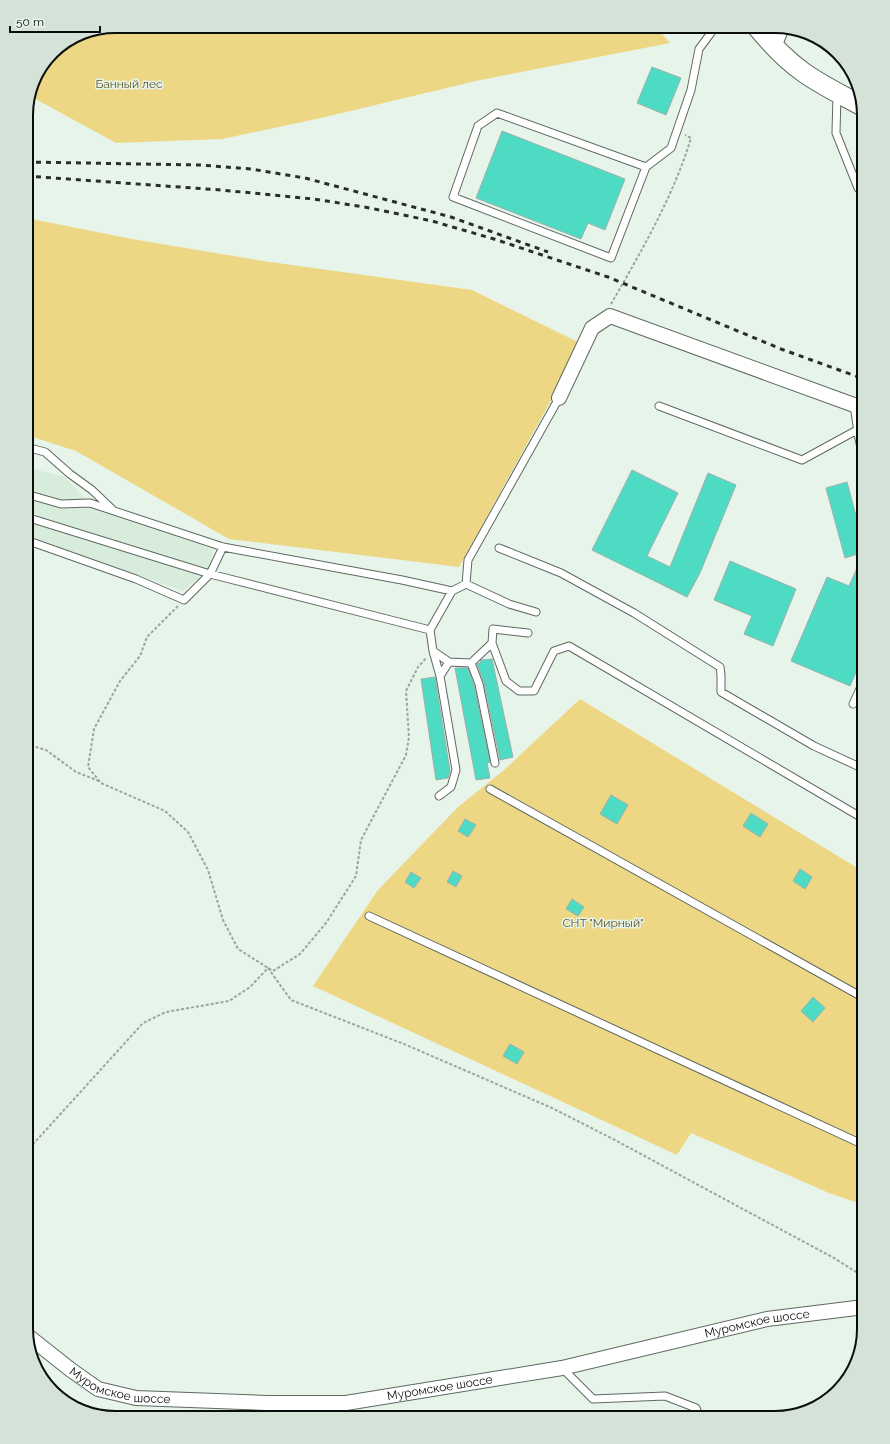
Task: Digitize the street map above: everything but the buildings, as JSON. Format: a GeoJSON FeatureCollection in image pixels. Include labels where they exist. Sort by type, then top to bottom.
{"type":"FeatureCollection","features":[{"type":"Feature","properties":{"kind":"main road"},"geometry":{"type":"LineString","coordinates":[[762,33],[773,46],[802,72],[856,103]]}},
{"type":"Feature","properties":{"kind":"street"},"geometry":{"type":"LineString","coordinates":[[773,46],[778,33]]}},
{"type":"Feature","properties":{"kind":"street"},"geometry":{"type":"LineString","coordinates":[[559,398],[592,328],[610,316],[857,405]]}},
{"type":"Feature","properties":{"kind":"street","name":"Муромское шоссе"},"geometry":{"type":"LineString","coordinates":[[34,1341],[98,1389],[136,1398],[266,1403],[346,1403],[562,1368],[767,1319],[857,1308]]}},
{"type":"Feature","properties":{"kind":"lane"},"geometry":{"type":"LineString","coordinates":[[646,167],[498,113],[478,126],[453,197],[611,258],[646,167],[671,148],[691,90],[699,49],[711,33]]}},
{"type":"Feature","properties":{"kind":"lane"},"geometry":{"type":"LineString","coordinates":[[837,93],[836,134],[857,186]]}},
{"type":"Feature","properties":{"kind":"lane"},"geometry":{"type":"LineString","coordinates":[[466,584],[468,560],[559,398]]}},
{"type":"Feature","properties":{"kind":"lane"},"geometry":{"type":"LineString","coordinates":[[659,406],[802,460],[857,430]]}},
{"type":"Feature","properties":{"kind":"lane"},"geometry":{"type":"LineString","coordinates":[[33,449],[45,452],[70,474],[92,490],[115,511]]}},
{"type":"Feature","properties":{"kind":"lane"},"geometry":{"type":"LineString","coordinates":[[33,496],[61,504],[90,503],[223,547],[402,580],[452,591]]}},
{"type":"Feature","properties":{"kind":"lane"},"geometry":{"type":"LineString","coordinates":[[33,519],[210,574],[430,630]]}},
{"type":"Feature","properties":{"kind":"lane"},"geometry":{"type":"LineString","coordinates":[[33,543],[136,580],[184,600],[210,574],[223,547]]}},
{"type":"Feature","properties":{"kind":"lane"},"geometry":{"type":"LineString","coordinates":[[499,548],[561,573],[634,613],[720,667],[721,692],[814,746],[857,766]]}},
{"type":"Feature","properties":{"kind":"lane"},"geometry":{"type":"LineString","coordinates":[[439,796],[451,787],[456,770],[440,676],[433,651],[430,630],[452,591],[466,584]]}},
{"type":"Feature","properties":{"kind":"lane"},"geometry":{"type":"LineString","coordinates":[[466,584],[509,604],[536,612]]}},
{"type":"Feature","properties":{"kind":"lane"},"geometry":{"type":"LineString","coordinates":[[528,633],[494,629],[492,643],[506,681],[519,691],[534,691],[554,651],[568,646],[857,815]]}},
{"type":"Feature","properties":{"kind":"lane"},"geometry":{"type":"LineString","coordinates":[[433,651],[449,662],[471,663],[492,643]]}},
{"type":"Feature","properties":{"kind":"lane"},"geometry":{"type":"LineString","coordinates":[[440,676],[449,662]]}},
{"type":"Feature","properties":{"kind":"lane"},"geometry":{"type":"LineString","coordinates":[[471,663],[479,684],[495,763]]}},
{"type":"Feature","properties":{"kind":"lane"},"geometry":{"type":"LineString","coordinates":[[853,704],[857,695]]}},
{"type":"Feature","properties":{"kind":"lane"},"geometry":{"type":"LineString","coordinates":[[490,789],[857,994]]}},
{"type":"Feature","properties":{"kind":"lane"},"geometry":{"type":"LineString","coordinates":[[369,916],[857,1143]]}},
{"type":"Feature","properties":{"kind":"lane"},"geometry":{"type":"LineString","coordinates":[[562,1368],[593,1399],[665,1396],[696,1408],[697,1411]]}},
{"type":"Feature","properties":{"kind":"path"},"geometry":{"type":"LineString","coordinates":[[603,321],[670,194],[679,172],[691,138],[676,132]]}},
{"type":"Feature","properties":{"kind":"path"},"geometry":{"type":"LineString","coordinates":[[99,781],[88,767],[94,729],[120,681],[140,656],[147,637],[184,600]]}},
{"type":"Feature","properties":{"kind":"path"},"geometry":{"type":"LineString","coordinates":[[33,746],[46,750],[76,772],[165,811],[188,832],[208,870],[224,920],[238,949],[273,971],[300,954],[326,923],[356,876],[361,840],[406,755],[410,737],[406,691],[418,667],[433,651]]}},
{"type":"Feature","properties":{"kind":"path"},"geometry":{"type":"LineString","coordinates":[[33,1144],[143,1023],[166,1012],[229,1001],[250,987],[268,968]]}},
{"type":"Feature","properties":{"kind":"path"},"geometry":{"type":"LineString","coordinates":[[268,968],[291,1000],[404,1044],[552,1108],[721,1197],[834,1258],[857,1273]]}},
{"type":"Feature","properties":{"kind":"shaded area"},"geometry":{"type":"Polygon","coordinates":[[[33,469],[65,477],[85,499],[213,550],[209,569],[183,591],[33,537],[33,469]]]}},
{"type":"Feature","properties":{"kind":"green space","name":"Банный лес"},"geometry":{"type":"Polygon","coordinates":[[[110,33],[661,33],[670,43],[480,80],[321,118],[222,139],[116,143],[35,99],[41,79],[50,65],[61,53],[84,39],[110,33]]]}},
{"type":"Feature","properties":{"kind":"green space"},"geometry":{"type":"Polygon","coordinates":[[[33,219],[132,239],[263,261],[472,290],[582,344],[459,567],[229,539],[76,451],[33,437],[33,219]]]}},
{"type":"Feature","properties":{"kind":"green space","name":"СНТ \"Мирный\""},"geometry":{"type":"Polygon","coordinates":[[[580,699],[857,868],[857,1203],[829,1193],[691,1133],[677,1155],[313,986],[378,890],[458,807],[504,770],[580,699]]]}},
{"type":"Feature","properties":{"kind":"railway"},"geometry":{"type":"LineString","coordinates":[[33,162],[200,165],[251,169],[305,178],[451,217],[548,252]]}},
{"type":"Feature","properties":{"kind":"railway"},"geometry":{"type":"LineString","coordinates":[[33,177],[221,190],[314,199],[370,208],[432,221],[494,239],[608,277],[781,349],[857,376]]}}]}
